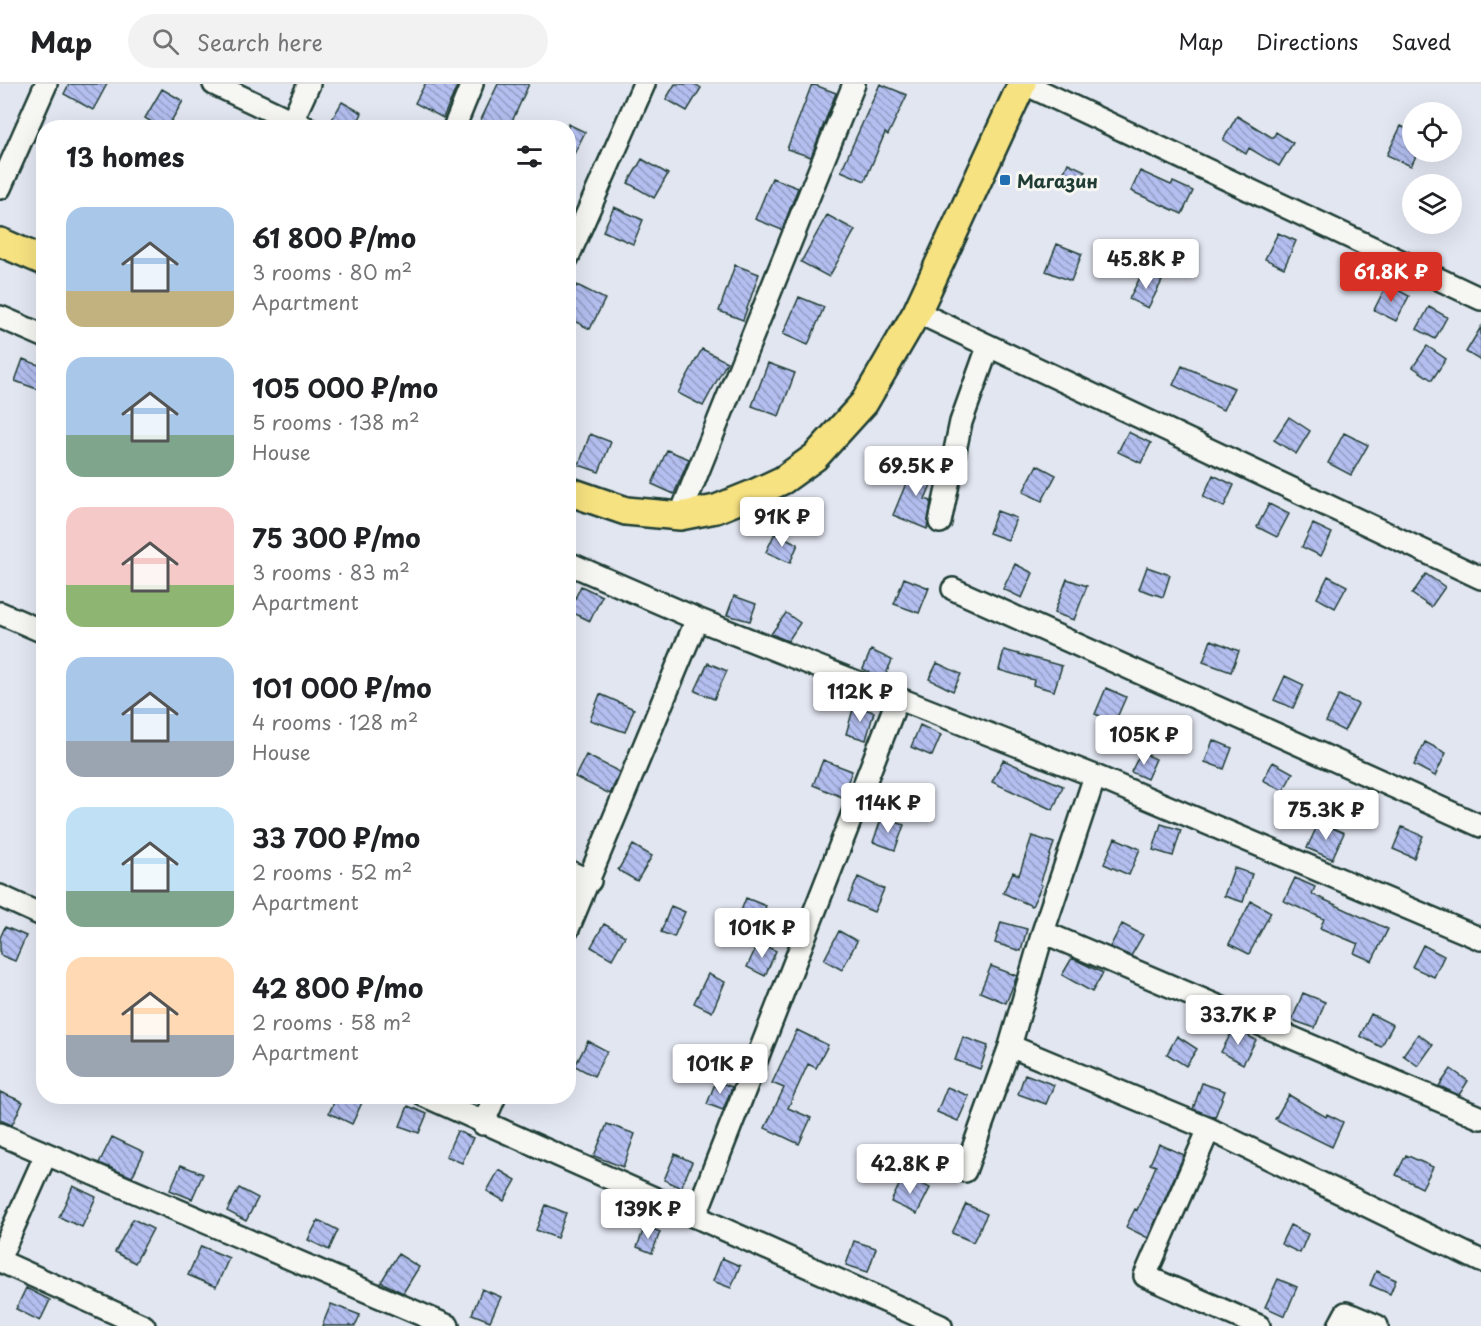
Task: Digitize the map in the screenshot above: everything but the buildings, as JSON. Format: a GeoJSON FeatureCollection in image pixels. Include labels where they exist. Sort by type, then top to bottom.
{"type":"FeatureCollection","features":[{"type":"Feature","properties":{"kind":"main road"},"geometry":{"type":"LineString","coordinates":[[576,494],[626,511],[680,516],[716,509],[753,494],[783,480],[816,457],[864,403],[917,312],[1024,84]]}},
{"type":"Feature","properties":{"kind":"main road"},"geometry":{"type":"LineString","coordinates":[[0,242],[36,258]]}},
{"type":"Feature","properties":{"kind":"street"},"geometry":{"type":"LineString","coordinates":[[0,188],[46,84]]}},
{"type":"Feature","properties":{"kind":"street"},"geometry":{"type":"LineString","coordinates":[[214,84],[290,120]]}},
{"type":"Feature","properties":{"kind":"street"},"geometry":{"type":"LineString","coordinates":[[300,120],[309,84]]}},
{"type":"Feature","properties":{"kind":"street"},"geometry":{"type":"LineString","coordinates":[[457,120],[472,84]]}},
{"type":"Feature","properties":{"kind":"street"},"geometry":{"type":"LineString","coordinates":[[576,238],[644,84]]}},
{"type":"Feature","properties":{"kind":"street"},"geometry":{"type":"LineString","coordinates":[[680,516],[854,84]]}},
{"type":"Feature","properties":{"kind":"street"},"geometry":{"type":"LineString","coordinates":[[1024,84],[1063,92],[1481,299]]}},
{"type":"Feature","properties":{"kind":"street"},"geometry":{"type":"LineString","coordinates":[[917,312],[1481,578]]}},
{"type":"Feature","properties":{"kind":"street"},"geometry":{"type":"LineString","coordinates":[[0,317],[36,333]]}},
{"type":"Feature","properties":{"kind":"street"},"geometry":{"type":"LineString","coordinates":[[940,522],[961,422],[988,347]]}},
{"type":"Feature","properties":{"kind":"street"},"geometry":{"type":"LineString","coordinates":[[576,566],[697,619],[1095,776],[1481,939]]}},
{"type":"Feature","properties":{"kind":"street"},"geometry":{"type":"LineString","coordinates":[[953,590],[1481,826]]}},
{"type":"Feature","properties":{"kind":"street"},"geometry":{"type":"LineString","coordinates":[[0,613],[36,629]]}},
{"type":"Feature","properties":{"kind":"street"},"geometry":{"type":"LineString","coordinates":[[576,912],[697,619]]}},
{"type":"Feature","properties":{"kind":"street"},"geometry":{"type":"LineString","coordinates":[[695,1217],[898,698]]}},
{"type":"Feature","properties":{"kind":"street"},"geometry":{"type":"LineString","coordinates":[[965,1171],[1010,1047],[1043,932],[1095,776]]}},
{"type":"Feature","properties":{"kind":"street"},"geometry":{"type":"LineString","coordinates":[[576,875],[590,881]]}},
{"type":"Feature","properties":{"kind":"street"},"geometry":{"type":"LineString","coordinates":[[0,896],[36,912]]}},
{"type":"Feature","properties":{"kind":"street"},"geometry":{"type":"LineString","coordinates":[[1043,932],[1481,1118]]}},
{"type":"Feature","properties":{"kind":"street"},"geometry":{"type":"LineString","coordinates":[[1010,1047],[1209,1130],[1481,1261]]}},
{"type":"Feature","properties":{"kind":"street"},"geometry":{"type":"LineString","coordinates":[[442,1104],[940,1326]]}},
{"type":"Feature","properties":{"kind":"street"},"geometry":{"type":"LineString","coordinates":[[483,1124],[492,1104]]}},
{"type":"Feature","properties":{"kind":"street"},"geometry":{"type":"LineString","coordinates":[[1209,1130],[1145,1276],[1259,1326]]}},
{"type":"Feature","properties":{"kind":"street"},"geometry":{"type":"LineString","coordinates":[[0,1134],[448,1326]]}},
{"type":"Feature","properties":{"kind":"street"},"geometry":{"type":"LineString","coordinates":[[46,1154],[0,1259],[144,1326]]}},
{"type":"Feature","properties":{"kind":"street"},"geometry":{"type":"LineString","coordinates":[[1339,1326],[1346,1313],[1377,1326]]}},
{"type":"Feature","properties":{"kind":"place","name":"Магазин"},"geometry":{"type":"Point","coordinates":[1005,180]}}]}
